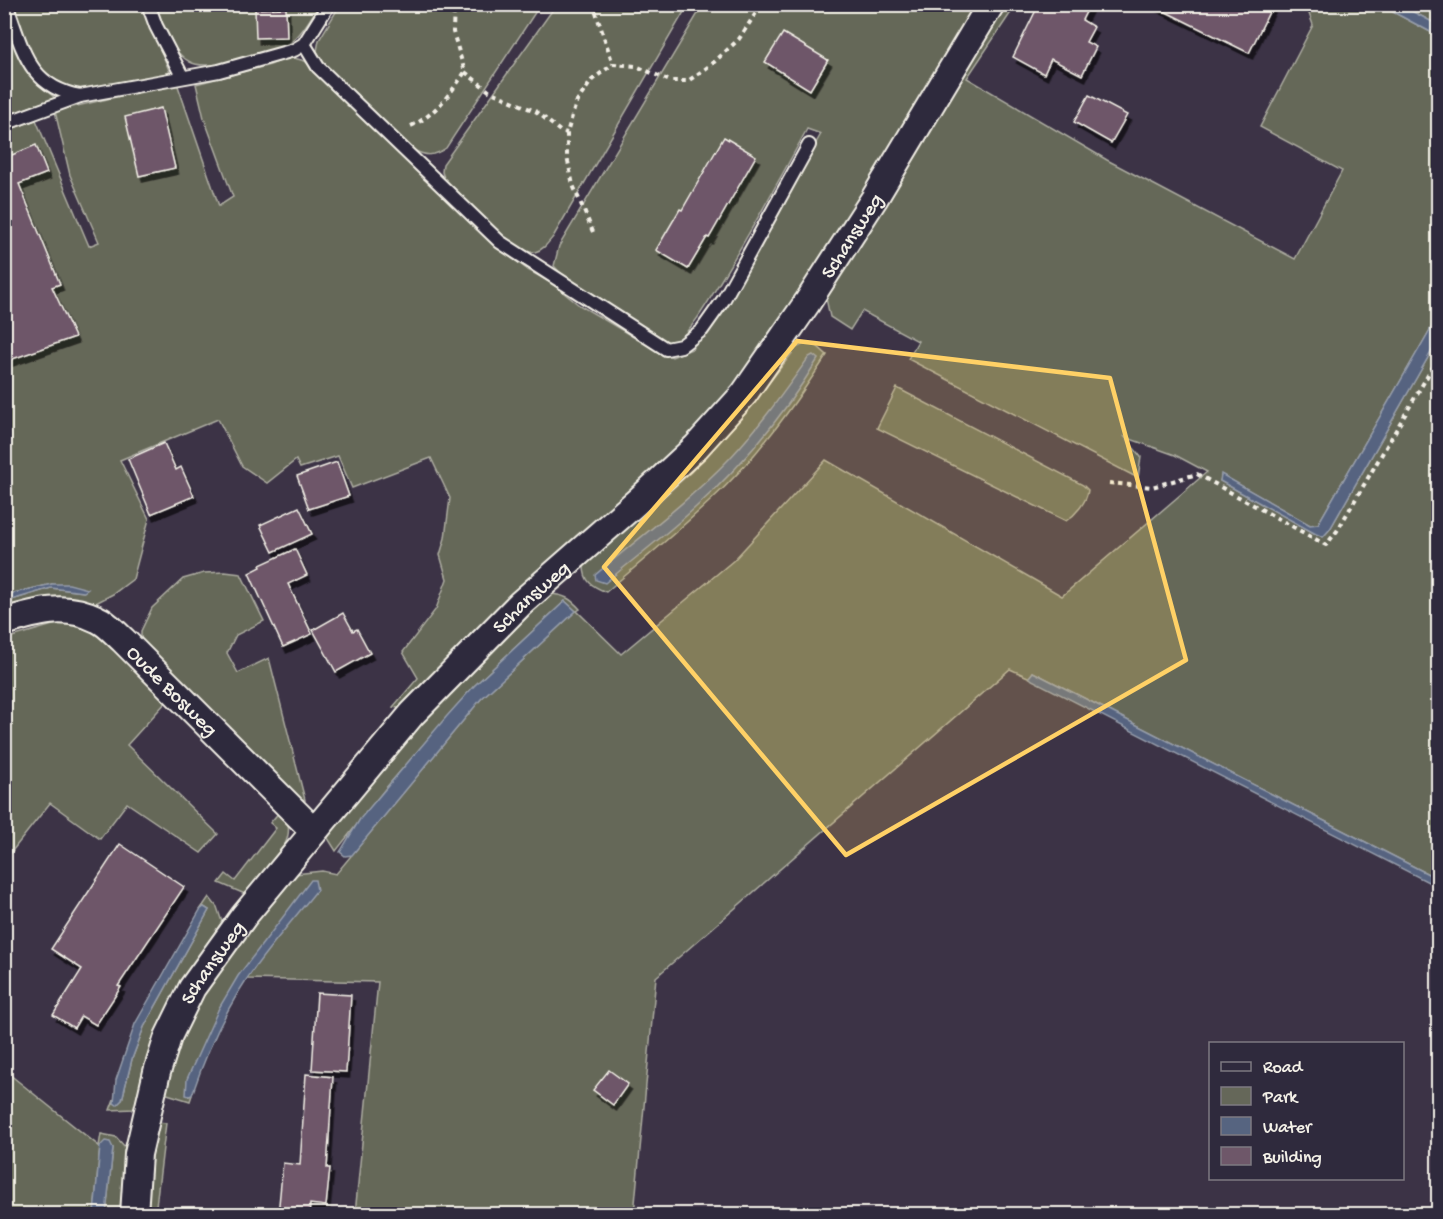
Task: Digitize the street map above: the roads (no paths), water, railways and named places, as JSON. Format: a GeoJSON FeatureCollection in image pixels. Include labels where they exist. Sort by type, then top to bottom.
{"type":"FeatureCollection","features":[{"type":"Feature","properties":{"kind":"street","name":"Schansweg"},"geometry":{"type":"LineString","coordinates":[[134,1215],[138,1154],[157,1072],[168,1037],[192,988],[244,916],[412,714],[519,604],[680,462],[744,394],[807,303],[874,199],[991,4]]}},
{"type":"Feature","properties":{"kind":"street","name":"Oude Bosweg"},"geometry":{"type":"LineString","coordinates":[[4,622],[48,610],[69,609],[99,619],[123,640],[314,831]]}},
{"type":"Feature","properties":{"kind":"lane"},"geometry":{"type":"LineString","coordinates":[[6,4],[30,66],[40,78],[68,93],[80,96]]}},
{"type":"Feature","properties":{"kind":"lane"},"geometry":{"type":"LineString","coordinates":[[148,4],[156,26],[182,76]]}},
{"type":"Feature","properties":{"kind":"lane"},"geometry":{"type":"LineString","coordinates":[[4,124],[80,96],[219,71],[272,57],[304,44],[329,4]]}},
{"type":"Feature","properties":{"kind":"lane"},"geometry":{"type":"LineString","coordinates":[[304,44],[318,67],[500,242],[666,350],[681,346],[702,330],[724,299],[809,145]]}},
{"type":"Feature","properties":{"kind":"water"},"geometry":{"type":"Polygon","coordinates":[[[1380,5],[1400,5],[1438,25],[1438,36],[1380,5]]]}},
{"type":"Feature","properties":{"kind":"water"},"geometry":{"type":"Polygon","coordinates":[[[1438,316],[1438,340],[1330,529],[1323,537],[1220,481],[1221,474],[1310,525],[1318,524],[1438,316]]]}},
{"type":"Feature","properties":{"kind":"water"},"geometry":{"type":"Polygon","coordinates":[[[813,355],[818,359],[792,399],[730,474],[685,517],[605,583],[596,580],[595,575],[681,504],[730,458],[762,421],[809,357],[813,355]]]}},
{"type":"Feature","properties":{"kind":"water"},"geometry":{"type":"Polygon","coordinates":[[[52,584],[69,584],[88,589],[84,592],[51,588],[5,602],[5,595],[52,584]]]}},
{"type":"Feature","properties":{"kind":"water"},"geometry":{"type":"Polygon","coordinates":[[[565,601],[576,611],[481,699],[352,855],[345,856],[340,852],[360,819],[447,716],[474,686],[565,601]]]}},
{"type":"Feature","properties":{"kind":"water"},"geometry":{"type":"Polygon","coordinates":[[[1033,672],[1438,879],[1438,887],[1032,680],[1029,677],[1033,672]]]}},
{"type":"Feature","properties":{"kind":"water"},"geometry":{"type":"Polygon","coordinates":[[[311,880],[315,880],[317,890],[271,947],[236,996],[204,1061],[192,1095],[186,1095],[187,1079],[219,1008],[238,976],[311,880]]]}},
{"type":"Feature","properties":{"kind":"water"},"geometry":{"type":"Polygon","coordinates":[[[204,907],[209,910],[144,1027],[132,1059],[122,1100],[117,1105],[114,1103],[116,1080],[135,1024],[200,910],[204,907]]]}},
{"type":"Feature","properties":{"kind":"water"},"geometry":{"type":"Polygon","coordinates":[[[105,1141],[110,1142],[113,1148],[106,1214],[94,1214],[100,1146],[105,1141]]]}}]}
